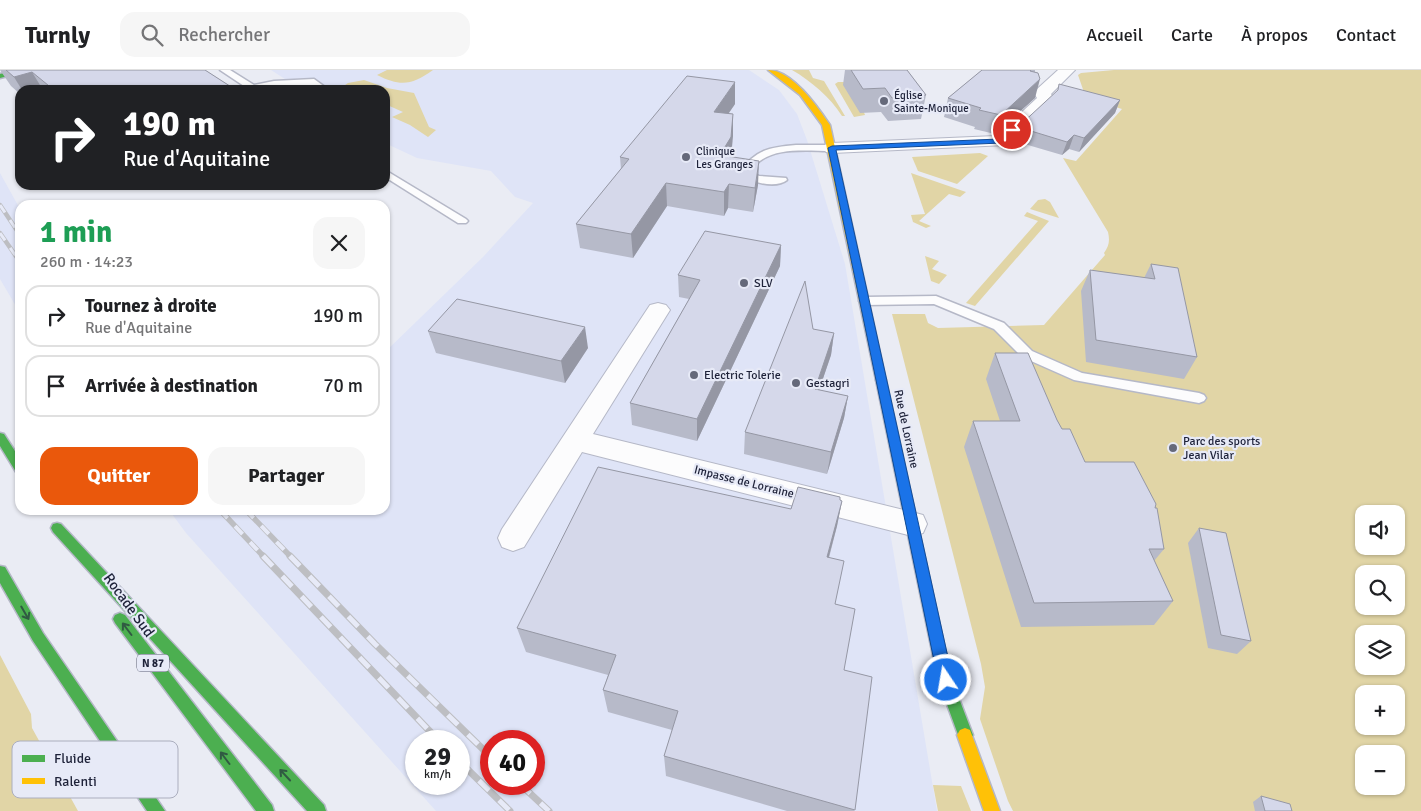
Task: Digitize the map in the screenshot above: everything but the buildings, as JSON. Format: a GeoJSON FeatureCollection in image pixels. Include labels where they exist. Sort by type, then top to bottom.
{"type":"FeatureCollection","features":[{"type":"Feature","properties":{"kind":"main road"},"geometry":{"type":"LineString","coordinates":[[0,76],[28,70]]}},
{"type":"Feature","properties":{"kind":"main road","name":"Rue de Lorraine"},"geometry":{"type":"LineString","coordinates":[[771,70],[793,85],[814,104],[826,125],[946,680],[992,811]]}},
{"type":"Feature","properties":{"kind":"main road"},"geometry":{"type":"LineString","coordinates":[[0,437],[15,462]]}},
{"type":"Feature","properties":{"kind":"main road","name":"Rocade Sud"},"geometry":{"type":"LineString","coordinates":[[50,516],[104,596]]}},
{"type":"Feature","properties":{"kind":"main road"},"geometry":{"type":"LineString","coordinates":[[57,528],[318,811]]}},
{"type":"Feature","properties":{"kind":"main road"},"geometry":{"type":"LineString","coordinates":[[0,571],[38,637],[110,741]]}},
{"type":"Feature","properties":{"kind":"main road","name":"Rocade Sud"},"geometry":{"type":"LineString","coordinates":[[114,611],[266,811]]}},
{"type":"Feature","properties":{"kind":"main road"},"geometry":{"type":"LineString","coordinates":[[149,798],[158,811]]}},
{"type":"Feature","properties":{"kind":"street"},"geometry":{"type":"LineString","coordinates":[[832,148],[1001,141],[1046,99],[1042,93],[1067,70]]}},
{"type":"Feature","properties":{"kind":"street"},"geometry":{"type":"LineString","coordinates":[[513,538],[658,310]]}},
{"type":"Feature","properties":{"kind":"street","name":"Impasse de Lorraine"},"geometry":{"type":"LineString","coordinates":[[575,440],[912,524]]}},
{"type":"Feature","properties":{"kind":"lane"},"geometry":{"type":"LineString","coordinates":[[224,70],[248,85]]}},
{"type":"Feature","properties":{"kind":"lane"},"geometry":{"type":"LineString","coordinates":[[270,85],[314,82],[318,85]]}},
{"type":"Feature","properties":{"kind":"lane"},"geometry":{"type":"LineString","coordinates":[[782,180],[763,180],[748,176],[745,172],[749,163],[762,154],[779,150],[832,148]]}},
{"type":"Feature","properties":{"kind":"lane"},"geometry":{"type":"LineString","coordinates":[[390,176],[462,221]]}},
{"type":"Feature","properties":{"kind":"lane"},"geometry":{"type":"LineString","coordinates":[[865,301],[936,300],[999,326],[1027,354],[1079,377],[1199,398]]}},
{"type":"Feature","properties":{"kind":"shaded area"},"geometry":{"type":"Polygon","coordinates":[[[271,70],[749,70],[779,90],[797,114],[807,140],[845,264],[937,811],[436,811],[422,795],[470,795],[470,730],[405,730],[405,777],[186,533],[173,515],[390,515],[390,347],[483,257],[533,203],[515,197],[491,171],[417,158],[390,145],[390,85],[291,85],[271,70]]]}},
{"type":"Feature","properties":{"kind":"shaded area"},"geometry":{"type":"Polygon","coordinates":[[[387,70],[433,70],[419,79],[400,83],[377,75],[387,70]]]}},
{"type":"Feature","properties":{"kind":"shaded area"},"geometry":{"type":"Polygon","coordinates":[[[792,70],[809,70],[813,78],[824,81],[845,116],[842,116],[820,90],[792,70]]]}},
{"type":"Feature","properties":{"kind":"shaded area","name":"Parc des sports Jean Vilar"},"geometry":{"type":"Polygon","coordinates":[[[1114,70],[1421,70],[1421,811],[1013,811],[1008,801],[980,719],[985,687],[981,664],[892,314],[925,314],[928,323],[938,328],[1044,325],[1105,255],[1104,253],[1109,243],[1108,232],[1063,158],[1076,161],[1122,109],[1086,98],[1078,75],[1081,73],[1114,70]]]}},
{"type":"Feature","properties":{"kind":"shaded area"},"geometry":{"type":"Polygon","coordinates":[[[364,80],[378,85],[345,85],[364,80]]]}},
{"type":"Feature","properties":{"kind":"shaded area"},"geometry":{"type":"Polygon","coordinates":[[[838,82],[852,82],[865,115],[854,117],[835,84],[838,82]]]}},
{"type":"Feature","properties":{"kind":"shaded area"},"geometry":{"type":"Polygon","coordinates":[[[390,89],[414,93],[429,127],[436,130],[428,137],[410,125],[392,117],[403,112],[390,106],[390,89]]]}},
{"type":"Feature","properties":{"kind":"shaded area"},"geometry":{"type":"Polygon","coordinates":[[[980,153],[988,156],[957,184],[918,171],[912,157],[980,153]]]}},
{"type":"Feature","properties":{"kind":"shaded area"},"geometry":{"type":"Polygon","coordinates":[[[0,173],[15,200],[15,304],[0,279],[0,173]]]}},
{"type":"Feature","properties":{"kind":"shaded area"},"geometry":{"type":"Polygon","coordinates":[[[911,173],[966,192],[960,197],[949,194],[919,221],[931,226],[926,228],[913,222],[911,215],[925,214],[911,173]]]}},
{"type":"Feature","properties":{"kind":"shaded area"},"geometry":{"type":"Polygon","coordinates":[[[1045,199],[1050,202],[1059,218],[1030,209],[1038,200],[1045,199]]]}},
{"type":"Feature","properties":{"kind":"shaded area"},"geometry":{"type":"Polygon","coordinates":[[[1027,212],[1049,221],[975,306],[966,303],[1038,221],[1024,216],[1027,212]]]}},
{"type":"Feature","properties":{"kind":"shaded area"},"geometry":{"type":"Polygon","coordinates":[[[925,256],[939,261],[932,269],[947,275],[939,284],[931,281],[925,256]]]}},
{"type":"Feature","properties":{"kind":"shaded area"},"geometry":{"type":"Polygon","coordinates":[[[0,655],[31,714],[32,728],[39,741],[12,741],[12,798],[71,798],[78,811],[0,811],[0,655]]]}},
{"type":"Feature","properties":{"kind":"shaded area"},"geometry":{"type":"Polygon","coordinates":[[[933,785],[961,786],[971,811],[938,811],[933,785]]]}},
{"type":"Feature","properties":{"kind":"railway"},"geometry":{"type":"LineString","coordinates":[[0,205],[15,228]]}},
{"type":"Feature","properties":{"kind":"railway"},"geometry":{"type":"LineString","coordinates":[[0,233],[15,255]]}},
{"type":"Feature","properties":{"kind":"railway"},"geometry":{"type":"LineString","coordinates":[[225,515],[264,557]]}},
{"type":"Feature","properties":{"kind":"railway"},"geometry":{"type":"LineString","coordinates":[[251,515],[291,557]]}},
{"type":"Feature","properties":{"kind":"railway"},"geometry":{"type":"LineString","coordinates":[[263,556],[429,730]]}},
{"type":"Feature","properties":{"kind":"railway"},"geometry":{"type":"LineString","coordinates":[[290,556],[375,644],[480,746]]}},
{"type":"Feature","properties":{"kind":"railway"},"geometry":{"type":"LineString","coordinates":[[470,772],[510,811]]}},
{"type":"Feature","properties":{"kind":"railway"},"geometry":{"type":"LineString","coordinates":[[532,795],[549,811]]}},
{"type":"Feature","properties":{"kind":"traffic: fast"},"geometry":{"type":"LineString","coordinates":[[0,76],[28,70]]}},
{"type":"Feature","properties":{"kind":"traffic: fast"},"geometry":{"type":"LineString","coordinates":[[881,380],[945,680],[965,735]]}},
{"type":"Feature","properties":{"kind":"traffic: fast"},"geometry":{"type":"LineString","coordinates":[[0,437],[15,461]]}},
{"type":"Feature","properties":{"kind":"traffic: fast"},"geometry":{"type":"LineString","coordinates":[[57,528],[318,811]]}},
{"type":"Feature","properties":{"kind":"traffic: fast"},"geometry":{"type":"LineString","coordinates":[[0,571],[38,637],[109,741]]}},
{"type":"Feature","properties":{"kind":"traffic: fast"},"geometry":{"type":"LineString","coordinates":[[120,619],[266,811]]}},
{"type":"Feature","properties":{"kind":"traffic: fast"},"geometry":{"type":"LineString","coordinates":[[148,798],[157,811]]}},
{"type":"Feature","properties":{"kind":"traffic: slow"},"geometry":{"type":"LineString","coordinates":[[771,70],[788,81],[802,94],[826,125],[881,380]]}},
{"type":"Feature","properties":{"kind":"traffic: slow"},"geometry":{"type":"LineString","coordinates":[[965,735],[992,811]]}},
{"type":"Feature","properties":{"kind":"place","name":"Église Sainte-Monique"},"geometry":{"type":"Point","coordinates":[884,101]}},
{"type":"Feature","properties":{"kind":"place","name":"Clinique Les Granges"},"geometry":{"type":"Point","coordinates":[686,157]}},
{"type":"Feature","properties":{"kind":"place","name":"SLV"},"geometry":{"type":"Point","coordinates":[744,283]}},
{"type":"Feature","properties":{"kind":"place","name":"Electric Tolerie"},"geometry":{"type":"Point","coordinates":[694,375]}},
{"type":"Feature","properties":{"kind":"place","name":"Gestagri"},"geometry":{"type":"Point","coordinates":[796,383]}},
{"type":"Feature","properties":{"kind":"place","name":"Parc des sports Jean Vilar"},"geometry":{"type":"Point","coordinates":[1173,448]}},
{"type":"Feature","properties":{"kind":"route"},"geometry":{"type":"LineString","coordinates":[[946,680],[832,148],[1001,141],[1012,130]]}}]}
